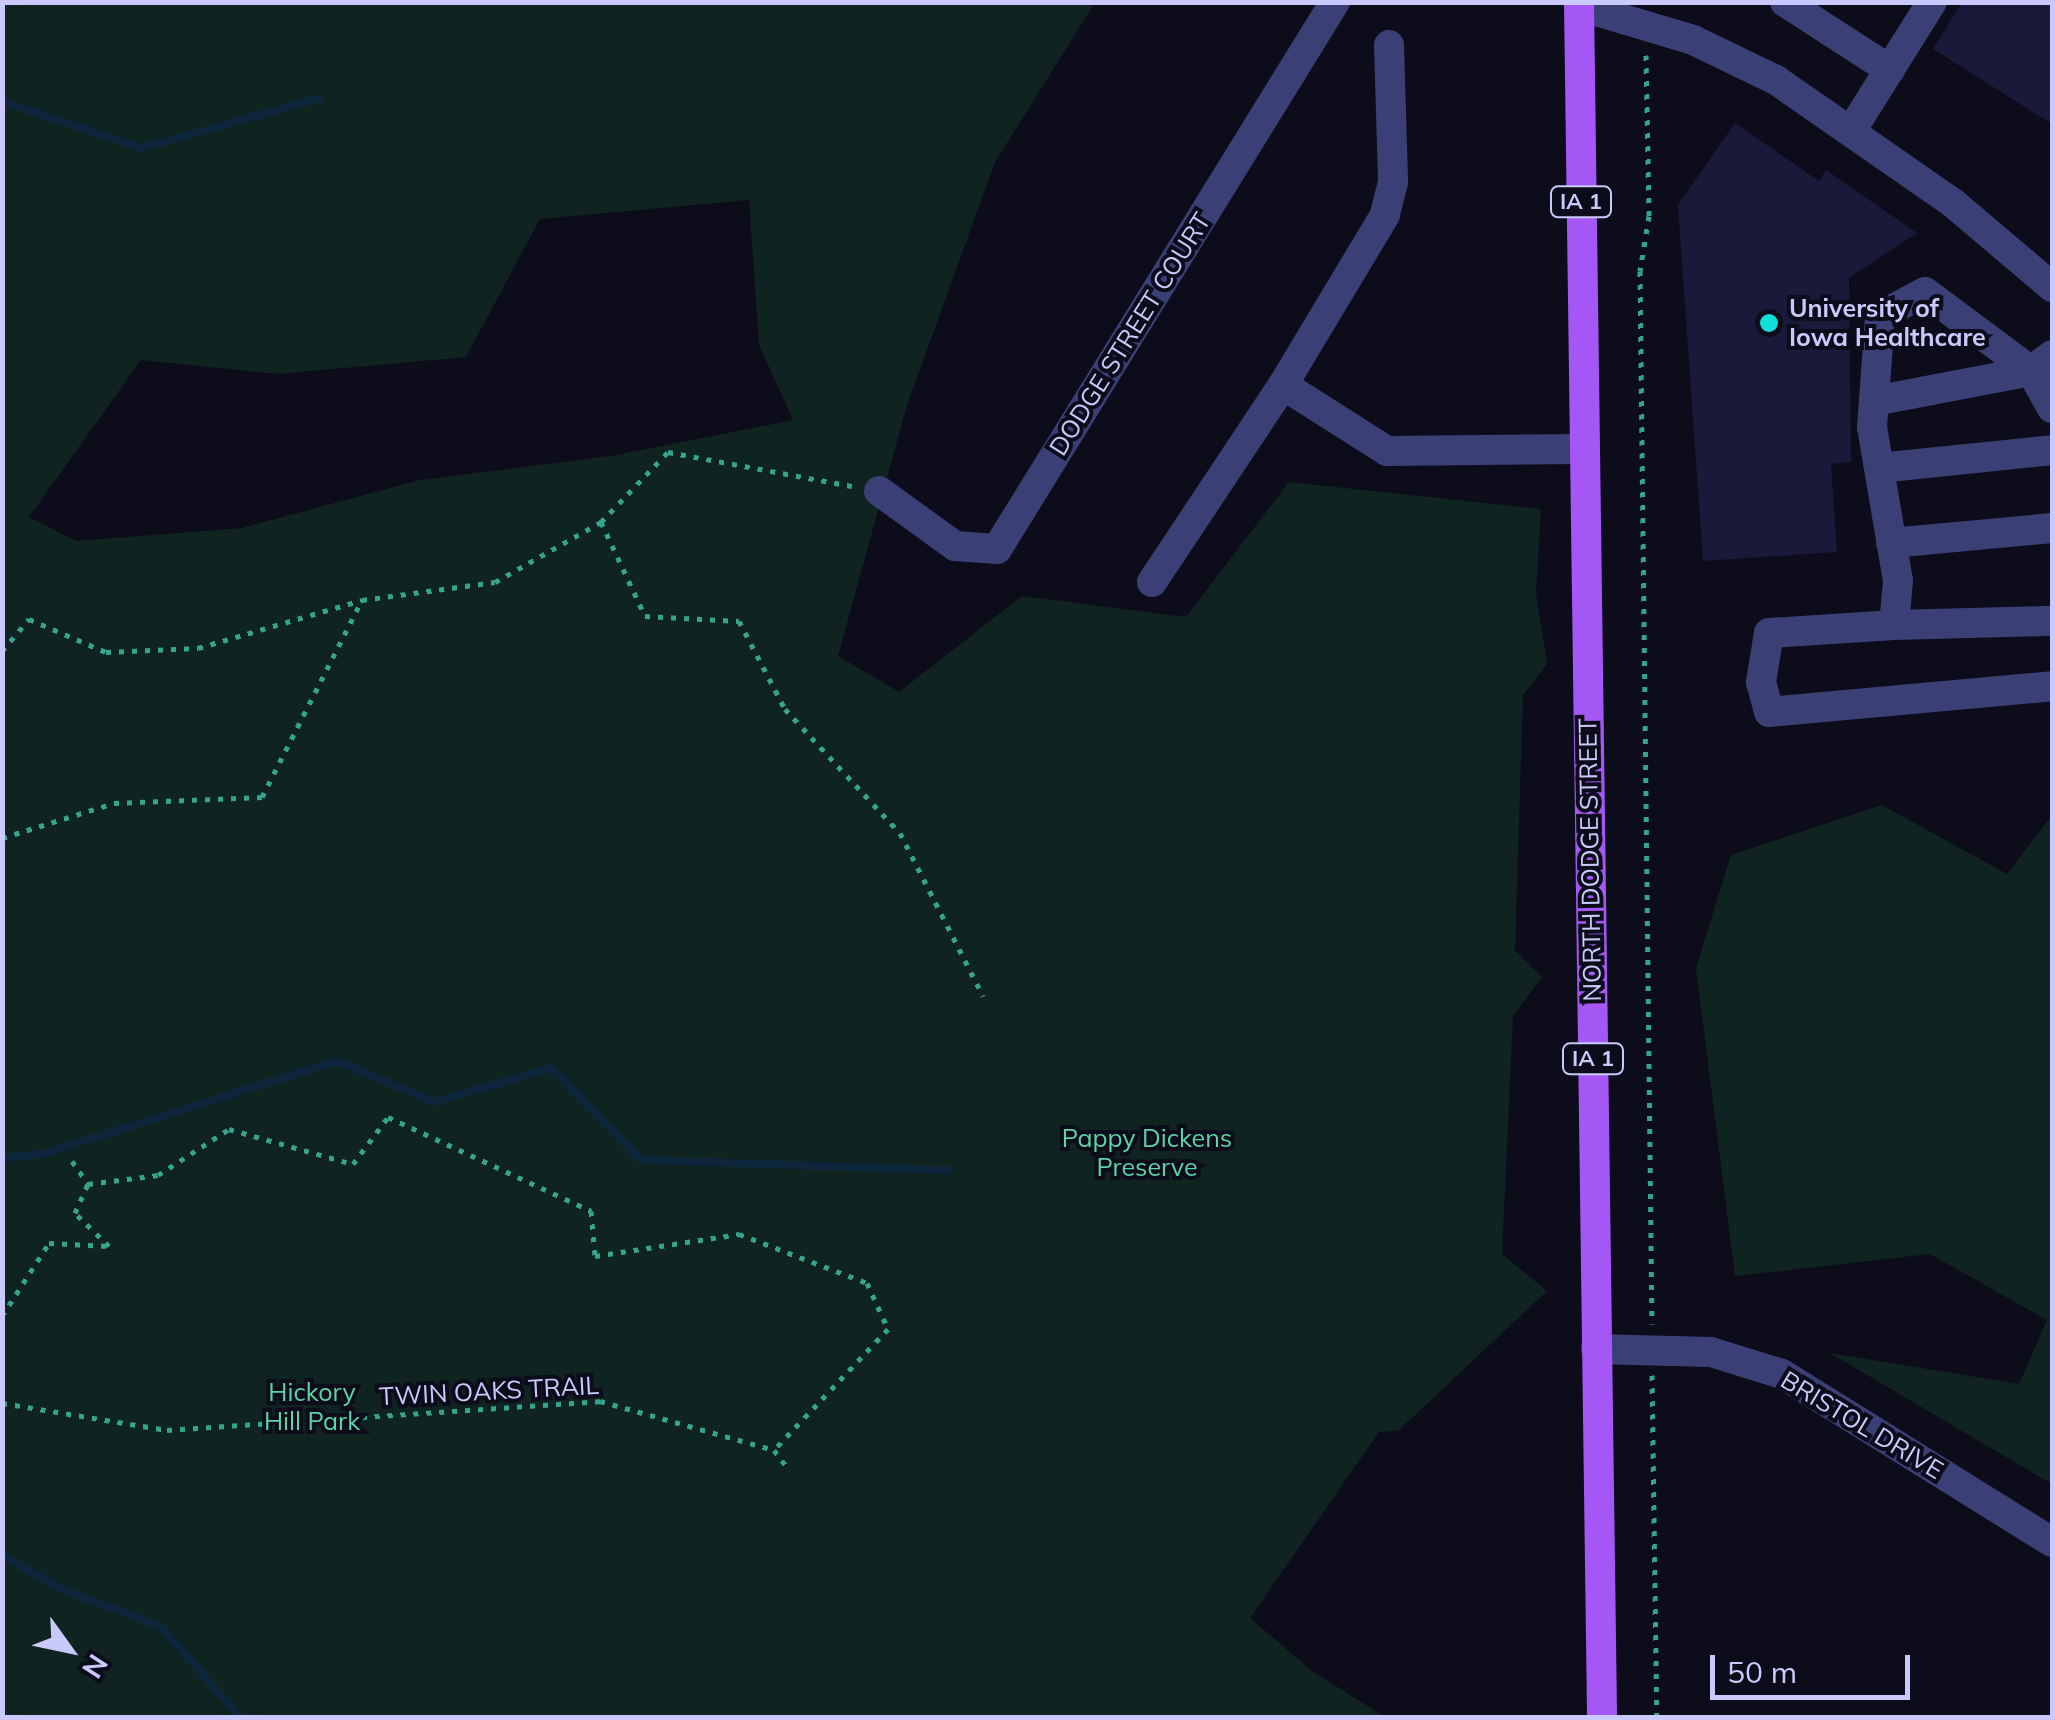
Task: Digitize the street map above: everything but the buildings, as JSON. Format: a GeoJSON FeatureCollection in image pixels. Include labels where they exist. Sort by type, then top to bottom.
{"type":"FeatureCollection","features":[{"type":"Feature","properties":{"kind":"main road","name":"NORTH DODGE STREET"},"geometry":{"type":"LineString","coordinates":[[1579,4],[1602,1718]]}},
{"type":"Feature","properties":{"kind":"street","name":"DODGE STREET COURT"},"geometry":{"type":"LineString","coordinates":[[879,491],[955,546],[997,549],[1334,2]]}},
{"type":"Feature","properties":{"kind":"street"},"geometry":{"type":"LineString","coordinates":[[1784,2],[1890,70]]}},
{"type":"Feature","properties":{"kind":"street"},"geometry":{"type":"LineString","coordinates":[[1851,131],[1932,2]]}},
{"type":"Feature","properties":{"kind":"street"},"geometry":{"type":"LineString","coordinates":[[1579,4],[1645,25],[1776,80],[1851,131],[2052,285]]}},
{"type":"Feature","properties":{"kind":"street"},"geometry":{"type":"LineString","coordinates":[[1152,582],[1283,384],[1385,215],[1392,182],[1389,45]]}},
{"type":"Feature","properties":{"kind":"street"},"geometry":{"type":"LineString","coordinates":[[1894,626],[1891,543],[1874,401],[1880,316],[1925,292],[2042,363],[2052,408]]}},
{"type":"Feature","properties":{"kind":"street"},"geometry":{"type":"LineString","coordinates":[[1874,401],[2042,363]]}},
{"type":"Feature","properties":{"kind":"street"},"geometry":{"type":"LineString","coordinates":[[1283,384],[1387,450],[1585,449]]}},
{"type":"Feature","properties":{"kind":"street"},"geometry":{"type":"LineString","coordinates":[[1879,468],[2052,450]]}},
{"type":"Feature","properties":{"kind":"street"},"geometry":{"type":"LineString","coordinates":[[1891,543],[2052,528]]}},
{"type":"Feature","properties":{"kind":"street"},"geometry":{"type":"LineString","coordinates":[[2052,621],[1769,633],[1761,682],[1769,712],[2052,686]]}},
{"type":"Feature","properties":{"kind":"street","name":"BRISTOL DRIVE"},"geometry":{"type":"LineString","coordinates":[[1596,1348],[1711,1352],[1782,1374],[2052,1542]]}},
{"type":"Feature","properties":{"kind":"path"},"geometry":{"type":"LineString","coordinates":[[1645,25],[1649,216],[1640,291],[1657,1718]]}},
{"type":"Feature","properties":{"kind":"path"},"geometry":{"type":"LineString","coordinates":[[2,651],[29,620],[106,652],[198,648],[362,600],[495,582],[601,522],[668,452],[879,491]]}},
{"type":"Feature","properties":{"kind":"path"},"geometry":{"type":"LineString","coordinates":[[601,522],[645,616],[738,621],[785,709],[900,833],[983,996]]}},
{"type":"Feature","properties":{"kind":"path"},"geometry":{"type":"LineString","coordinates":[[2,838],[114,803],[262,797],[362,600]]}},
{"type":"Feature","properties":{"kind":"path"},"geometry":{"type":"LineString","coordinates":[[88,1184],[158,1175],[228,1129],[354,1164],[388,1117],[591,1210],[595,1256],[739,1234],[867,1282],[888,1329],[774,1450],[786,1466]]}},
{"type":"Feature","properties":{"kind":"path"},"geometry":{"type":"LineString","coordinates":[[72,1161],[88,1184]]}},
{"type":"Feature","properties":{"kind":"path"},"geometry":{"type":"LineString","coordinates":[[2,1316],[49,1243],[109,1246],[75,1213],[88,1184]]}},
{"type":"Feature","properties":{"kind":"path","name":"TWIN OAKS TRAIL"},"geometry":{"type":"LineString","coordinates":[[2,1403],[167,1430],[600,1402],[774,1450]]}},
{"type":"Feature","properties":{"kind":"green space"},"geometry":{"type":"Polygon","coordinates":[[[3,3],[1094,4],[995,162],[907,405],[838,656],[899,692],[1022,596],[1186,617],[1289,482],[1541,509],[1536,593],[1547,664],[1523,695],[1515,951],[1542,977],[1513,1016],[1502,1254],[1547,1291],[1398,1431],[1379,1432],[1250,1618],[1312,1671],[1385,1717],[3,1717],[3,3]],[[749,200],[540,219],[466,357],[277,374],[141,360],[29,517],[76,541],[242,528],[420,480],[611,456],[793,420],[759,345],[749,200]]]}},
{"type":"Feature","properties":{"kind":"green space"},"geometry":{"type":"Polygon","coordinates":[[[1882,805],[2007,874],[2052,815],[2052,1484],[1830,1353],[2019,1384],[2047,1320],[1930,1254],[1735,1276],[1696,968],[1731,855],[1882,805]]]}},
{"type":"Feature","properties":{"kind":"waterway"},"geometry":{"type":"LineString","coordinates":[[2,101],[142,148],[320,98]]}},
{"type":"Feature","properties":{"kind":"waterway"},"geometry":{"type":"LineString","coordinates":[[2,1158],[43,1154],[337,1061],[434,1102],[551,1068],[641,1160],[950,1170]]}},
{"type":"Feature","properties":{"kind":"waterway"},"geometry":{"type":"LineString","coordinates":[[2,1555],[61,1589],[160,1626],[241,1718]]}},
{"type":"Feature","properties":{"kind":"place","name":"University of Iowa Healthcare"},"geometry":{"type":"Point","coordinates":[1769,323]}},
{"type":"Feature","properties":{"kind":"park label","name":"Pappy Dickens Preserve"},"geometry":{"type":"Point","coordinates":[1147,1154]}},
{"type":"Feature","properties":{"kind":"park label","name":"Hickory Hill Park"},"geometry":{"type":"Point","coordinates":[312,1408]}}]}
